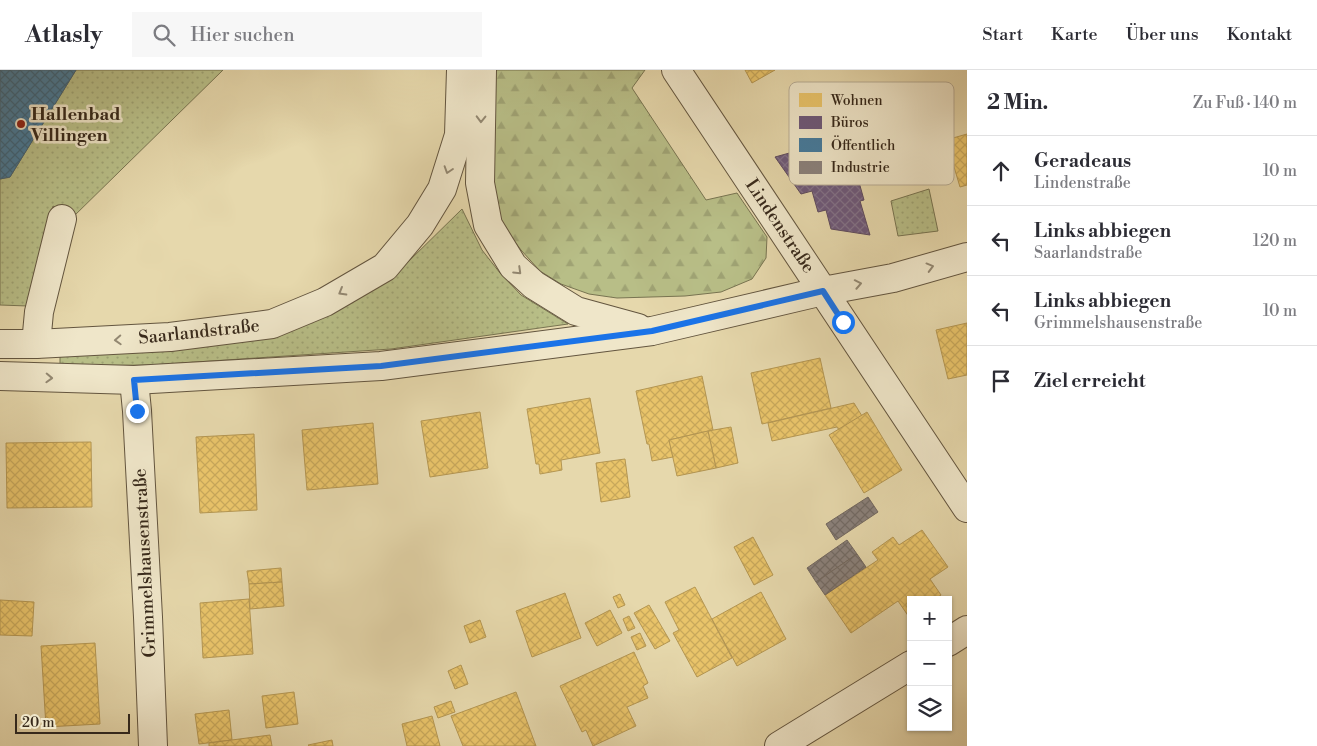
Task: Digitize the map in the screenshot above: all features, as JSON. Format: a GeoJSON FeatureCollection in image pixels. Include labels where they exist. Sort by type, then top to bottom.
{"type":"FeatureCollection","features":[{"type":"Feature","properties":{"kind":"street","name":"Saarlandstraße"},"geometry":{"type":"LineString","coordinates":[[0,344],[170,337],[272,324],[325,302],[384,267],[420,225],[442,189],[459,135],[461,70]]}},
{"type":"Feature","properties":{"kind":"street"},"geometry":{"type":"LineString","coordinates":[[482,70],[480,183],[488,225],[513,266],[534,285],[576,311],[652,331]]}},
{"type":"Feature","properties":{"kind":"street","name":"Lindenstraße"},"geometry":{"type":"LineString","coordinates":[[676,70],[967,508]]}},
{"type":"Feature","properties":{"kind":"street"},"geometry":{"type":"LineString","coordinates":[[36,344],[39,312],[62,219]]}},
{"type":"Feature","properties":{"kind":"street"},"geometry":{"type":"LineString","coordinates":[[0,376],[134,380],[381,366],[652,331],[823,291],[893,278],[967,257]]}},
{"type":"Feature","properties":{"kind":"street","name":"Grimmelshausenstraße"},"geometry":{"type":"LineString","coordinates":[[134,380],[153,746]]}},
{"type":"Feature","properties":{"kind":"street"},"geometry":{"type":"LineString","coordinates":[[950,641],[967,630]]}},
{"type":"Feature","properties":{"kind":"street"},"geometry":{"type":"LineString","coordinates":[[780,746],[907,667]]}},
{"type":"Feature","properties":{"kind":"green space"},"geometry":{"type":"Polygon","coordinates":[[[76,70],[223,70],[72,218],[53,206],[28,306],[0,305],[0,179],[10,177],[76,70]]]}},
{"type":"Feature","properties":{"kind":"green space"},"geometry":{"type":"Polygon","coordinates":[[[492,70],[645,70],[632,88],[706,200],[737,193],[767,237],[766,258],[752,279],[721,292],[685,296],[617,298],[589,294],[561,284],[540,271],[506,230],[492,199],[492,70]]]}},
{"type":"Feature","properties":{"kind":"green space"},"geometry":{"type":"Polygon","coordinates":[[[929,189],[938,231],[898,236],[891,201],[929,189]]]}},
{"type":"Feature","properties":{"kind":"green space"},"geometry":{"type":"Polygon","coordinates":[[[462,209],[482,250],[500,273],[521,295],[568,324],[391,349],[151,365],[60,366],[60,356],[172,351],[230,343],[356,297],[407,263],[462,209]]]}},
{"type":"Feature","properties":{"kind":"building: Wohnen"},"geometry":{"type":"Polygon","coordinates":[[[745,70],[775,70],[752,83],[745,70]]]}},
{"type":"Feature","properties":{"kind":"building: Wohnen"},"geometry":{"type":"Polygon","coordinates":[[[967,134],[967,185],[960,187],[954,167],[954,138],[967,134]]]}},
{"type":"Feature","properties":{"kind":"building: Wohnen"},"geometry":{"type":"Polygon","coordinates":[[[967,323],[967,375],[948,379],[936,330],[967,323]]]}},
{"type":"Feature","properties":{"kind":"building: Wohnen"},"geometry":{"type":"Polygon","coordinates":[[[820,358],[831,408],[762,424],[751,373],[820,358]]]}},
{"type":"Feature","properties":{"kind":"building: Wohnen"},"geometry":{"type":"Polygon","coordinates":[[[702,376],[713,430],[669,440],[673,457],[652,461],[636,391],[702,376]]]}},
{"type":"Feature","properties":{"kind":"building: Wohnen"},"geometry":{"type":"Polygon","coordinates":[[[590,398],[600,453],[561,460],[562,470],[540,474],[539,464],[536,464],[527,409],[590,398]]]}},
{"type":"Feature","properties":{"kind":"building: Wohnen"},"geometry":{"type":"Polygon","coordinates":[[[854,403],[862,416],[839,430],[837,427],[772,441],[768,423],[854,403]]]}},
{"type":"Feature","properties":{"kind":"building: Wohnen"},"geometry":{"type":"Polygon","coordinates":[[[480,412],[488,468],[430,477],[421,421],[480,412]]]}},
{"type":"Feature","properties":{"kind":"building: Wohnen"},"geometry":{"type":"Polygon","coordinates":[[[867,412],[902,470],[864,493],[829,435],[867,412]]]}},
{"type":"Feature","properties":{"kind":"building: Wohnen"},"geometry":{"type":"Polygon","coordinates":[[[373,423],[378,484],[307,490],[302,430],[373,423]]]}},
{"type":"Feature","properties":{"kind":"building: Wohnen"},"geometry":{"type":"Polygon","coordinates":[[[731,427],[738,463],[716,468],[708,431],[731,427]]]}},
{"type":"Feature","properties":{"kind":"building: Wohnen"},"geometry":{"type":"Polygon","coordinates":[[[708,431],[716,468],[677,476],[669,440],[708,431]]]}},
{"type":"Feature","properties":{"kind":"building: Wohnen"},"geometry":{"type":"Polygon","coordinates":[[[254,434],[257,510],[200,513],[196,437],[254,434]]]}},
{"type":"Feature","properties":{"kind":"building: Wohnen"},"geometry":{"type":"Polygon","coordinates":[[[91,442],[92,507],[7,508],[6,443],[91,442]]]}},
{"type":"Feature","properties":{"kind":"building: Wohnen"},"geometry":{"type":"Polygon","coordinates":[[[625,459],[630,497],[601,502],[596,463],[625,459]]]}},
{"type":"Feature","properties":{"kind":"building: Wohnen"},"geometry":{"type":"Polygon","coordinates":[[[922,530],[948,567],[930,579],[941,595],[907,596],[907,614],[898,601],[851,633],[825,595],[878,560],[872,552],[893,537],[899,545],[922,530]]]}},
{"type":"Feature","properties":{"kind":"building: Wohnen"},"geometry":{"type":"Polygon","coordinates":[[[753,537],[773,575],[754,585],[734,547],[753,537]]]}},
{"type":"Feature","properties":{"kind":"building: Wohnen"},"geometry":{"type":"Polygon","coordinates":[[[281,568],[282,582],[249,584],[247,571],[281,568]]]}},
{"type":"Feature","properties":{"kind":"building: Wohnen"},"geometry":{"type":"Polygon","coordinates":[[[282,582],[284,606],[250,609],[249,584],[282,582]]]}},
{"type":"Feature","properties":{"kind":"building: Wohnen"},"geometry":{"type":"Polygon","coordinates":[[[695,587],[732,658],[697,677],[673,633],[679,630],[665,602],[695,587]]]}},
{"type":"Feature","properties":{"kind":"building: Wohnen"},"geometry":{"type":"Polygon","coordinates":[[[761,592],[786,639],[737,666],[712,619],[761,592]]]}},
{"type":"Feature","properties":{"kind":"building: Wohnen"},"geometry":{"type":"Polygon","coordinates":[[[565,593],[581,638],[532,657],[516,611],[565,593]]]}},
{"type":"Feature","properties":{"kind":"building: Wohnen"},"geometry":{"type":"Polygon","coordinates":[[[620,594],[625,605],[618,608],[613,597],[620,594]]]}},
{"type":"Feature","properties":{"kind":"building: Wohnen"},"geometry":{"type":"Polygon","coordinates":[[[249,599],[253,654],[203,658],[200,603],[249,599]]]}},
{"type":"Feature","properties":{"kind":"building: Wohnen"},"geometry":{"type":"Polygon","coordinates":[[[0,600],[34,602],[32,636],[0,635],[0,600]]]}},
{"type":"Feature","properties":{"kind":"building: Wohnen"},"geometry":{"type":"Polygon","coordinates":[[[649,605],[670,641],[655,649],[634,613],[649,605]]]}},
{"type":"Feature","properties":{"kind":"building: Wohnen"},"geometry":{"type":"Polygon","coordinates":[[[610,610],[622,633],[597,646],[585,623],[610,610]]]}},
{"type":"Feature","properties":{"kind":"building: Wohnen"},"geometry":{"type":"Polygon","coordinates":[[[629,616],[635,628],[628,631],[623,619],[629,616]]]}},
{"type":"Feature","properties":{"kind":"building: Wohnen"},"geometry":{"type":"Polygon","coordinates":[[[480,620],[486,637],[470,643],[464,626],[480,620]]]}},
{"type":"Feature","properties":{"kind":"building: Wohnen"},"geometry":{"type":"Polygon","coordinates":[[[640,633],[646,646],[637,650],[631,637],[640,633]]]}},
{"type":"Feature","properties":{"kind":"building: Wohnen"},"geometry":{"type":"Polygon","coordinates":[[[95,643],[100,724],[46,727],[41,646],[95,643]]]}},
{"type":"Feature","properties":{"kind":"building: Wohnen"},"geometry":{"type":"Polygon","coordinates":[[[634,652],[648,683],[643,686],[648,698],[627,707],[636,726],[593,746],[586,730],[582,732],[560,686],[634,652]]]}},
{"type":"Feature","properties":{"kind":"building: Wohnen"},"geometry":{"type":"Polygon","coordinates":[[[461,665],[468,684],[455,689],[448,671],[461,665]]]}},
{"type":"Feature","properties":{"kind":"building: Wohnen"},"geometry":{"type":"Polygon","coordinates":[[[294,692],[298,724],[266,728],[262,696],[294,692]]]}},
{"type":"Feature","properties":{"kind":"building: Wohnen"},"geometry":{"type":"Polygon","coordinates":[[[516,692],[536,746],[463,746],[451,716],[516,692]]]}},
{"type":"Feature","properties":{"kind":"building: Wohnen"},"geometry":{"type":"Polygon","coordinates":[[[451,701],[455,712],[438,718],[434,707],[451,701]]]}},
{"type":"Feature","properties":{"kind":"building: Wohnen"},"geometry":{"type":"Polygon","coordinates":[[[229,710],[232,740],[199,744],[195,714],[229,710]]]}},
{"type":"Feature","properties":{"kind":"building: Wohnen"},"geometry":{"type":"Polygon","coordinates":[[[432,716],[440,746],[407,746],[402,724],[432,716]]]}},
{"type":"Feature","properties":{"kind":"building: Wohnen"},"geometry":{"type":"Polygon","coordinates":[[[270,735],[272,746],[209,746],[209,743],[270,735]]]}},
{"type":"Feature","properties":{"kind":"building: Wohnen"},"geometry":{"type":"Polygon","coordinates":[[[332,740],[333,746],[308,745],[332,740]]]}},
{"type":"Feature","properties":{"kind":"building: Büros"},"geometry":{"type":"Polygon","coordinates":[[[789,153],[789,177],[775,157],[789,153]]]}},
{"type":"Feature","properties":{"kind":"building: Büros"},"geometry":{"type":"Polygon","coordinates":[[[795,185],[860,185],[864,200],[860,201],[870,235],[831,229],[826,210],[818,212],[812,191],[801,194],[795,185]]]}},
{"type":"Feature","properties":{"kind":"building: Öffentlich","name":"Hallenbad Villingen"},"geometry":{"type":"Polygon","coordinates":[[[0,70],[76,70],[10,177],[0,179],[0,70]]]}},
{"type":"Feature","properties":{"kind":"building: Industrie"},"geometry":{"type":"Polygon","coordinates":[[[868,497],[878,512],[836,540],[826,524],[868,497]]]}},
{"type":"Feature","properties":{"kind":"building: Industrie"},"geometry":{"type":"Polygon","coordinates":[[[847,540],[857,554],[816,582],[807,568],[847,540]]]}},
{"type":"Feature","properties":{"kind":"building: Industrie"},"geometry":{"type":"Polygon","coordinates":[[[857,554],[866,567],[825,595],[816,582],[857,554]]]}},
{"type":"Feature","properties":{"kind":"place","name":"Hallenbad Villingen"},"geometry":{"type":"Point","coordinates":[21,124]}},
{"type":"Feature","properties":{"kind":"route"},"geometry":{"type":"LineString","coordinates":[[137,411],[134,380],[381,366],[652,331],[823,291],[843,322]]}}]}
